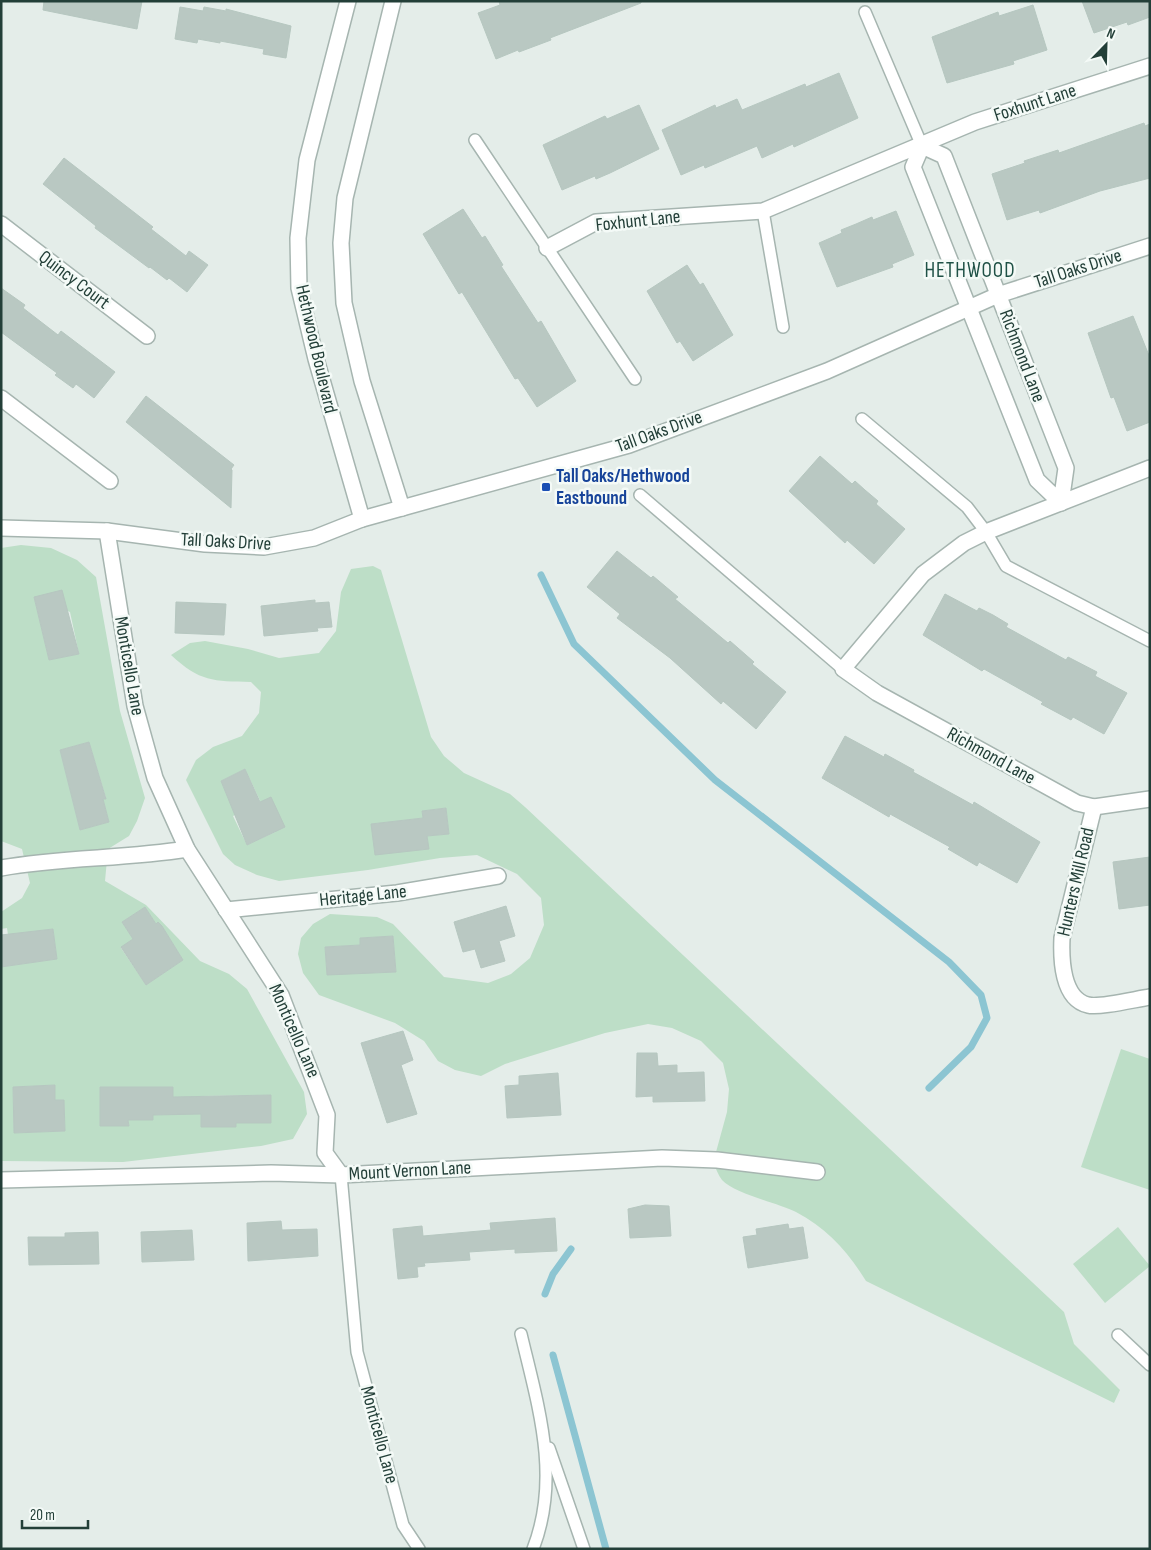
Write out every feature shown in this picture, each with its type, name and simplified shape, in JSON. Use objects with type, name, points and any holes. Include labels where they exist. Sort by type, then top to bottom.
[{"type":"street","name":"Hethwood Boulevard","points":[[348,1],[307,160],[298,238],[299,280],[316,359],[362,519]]},
{"type":"street","name":"Hethwood Boulevard","points":[[392,1],[345,198],[341,243],[344,303],[362,381],[402,508]]},
{"type":"street","name":"Foxhunt Lane","points":[[547,248],[596,222],[763,211],[922,146],[975,122],[1150,66]]},
{"type":"street","points":[[968,307],[913,167],[922,146],[944,156],[998,295]]},
{"type":"street","name":"Quincy Court","points":[[1,224],[147,336]]},
{"type":"street","name":"Tall Oaks Drive","points":[[1,528],[107,531],[205,544],[264,547],[314,538],[362,519],[629,444],[827,371],[998,295],[1150,246]]},
{"type":"street","name":"Richmond Lane","points":[[998,295],[1066,468],[1061,503]]},
{"type":"street","name":"Richmond Lane","points":[[968,307],[1037,480],[1061,503]]},
{"type":"street","points":[[1,398],[110,481]]},
{"type":"street","points":[[843,669],[923,574],[959,547],[986,532],[1150,468]]},
{"type":"street","name":"Monticello Lane","points":[[107,531],[135,706],[142,737],[166,807],[187,849],[282,995],[328,1115],[325,1153],[341,1175]]},
{"type":"street","name":"Richmond Lane","points":[[843,669],[877,693],[1077,803],[1094,807],[1150,799]]},
{"type":"street","name":"Hunters Mill Road","points":[[1094,807],[1062,938],[1061,953],[1068,986],[1079,1002],[1090,1006],[1150,997]]},
{"type":"street","points":[[1,868],[30,863],[154,854],[187,849]]},
{"type":"street","name":"Heritage Lane","points":[[226,910],[397,893],[498,876]]},
{"type":"street","name":"Mount Vernon Lane","points":[[1,1180],[271,1173],[341,1175],[662,1158],[717,1160],[818,1172]]},
{"type":"lane","points":[[865,12],[922,146]]},
{"type":"lane","points":[[475,140],[635,379]]},
{"type":"lane","points":[[763,211],[783,327]]},
{"type":"lane","points":[[862,419],[967,507],[986,532],[1006,566],[1150,641]]},
{"type":"lane","name":"Richmond Lane","points":[[640,495],[843,669]]},
{"type":"lane","name":"Monticello Lane","points":[[341,1175],[357,1352],[403,1524],[419,1549]]},
{"type":"lane","points":[[521,1334],[544,1432],[584,1549]]},
{"type":"lane","points":[[1118,1335],[1150,1365]]},
{"type":"lane","points":[[533,1549],[545,1507],[547,1482],[544,1432]]},
{"type":"green space","points":[[21,545],[51,548],[77,560],[96,577],[120,711],[145,798],[137,821],[129,836],[108,849],[105,881],[146,905],[200,961],[229,974],[247,989],[304,1092],[307,1114],[293,1139],[261,1146],[123,1162],[1,1161],[1,967],[57,959],[53,929],[8,935],[7,928],[1,929],[1,912],[22,898],[30,883],[22,849],[1,841],[1,548]],"holes":[[[34,597],[70,612],[79,654],[49,660]],[[89,742],[106,798],[103,799],[109,822],[80,830],[60,750]],[[145,907],[156,924],[162,926],[183,960],[146,985],[121,948],[133,939],[122,922]],[[55,1085],[55,1100],[64,1101],[65,1131],[14,1133],[13,1087]],[[101,1087],[173,1087],[173,1114],[153,1115],[153,1120],[128,1120],[129,1126],[100,1126]],[[271,1095],[271,1123],[236,1121],[236,1127],[201,1127],[201,1096]]]},
{"type":"green space","points":[[373,566],[381,570],[431,737],[444,756],[464,773],[510,794],[525,807],[1064,1312],[1074,1344],[1120,1390],[1114,1403],[866,1281],[852,1260],[817,1225],[796,1212],[746,1194],[722,1180],[713,1163],[727,1112],[729,1089],[723,1063],[701,1041],[672,1028],[648,1024],[605,1033],[505,1064],[481,1076],[455,1070],[438,1061],[424,1041],[395,1023],[319,995],[303,973],[298,954],[301,938],[313,924],[330,914],[377,917],[393,924],[444,977],[488,983],[511,974],[530,958],[544,925],[541,898],[517,874],[477,855],[440,858],[368,870],[279,881],[257,875],[235,865],[223,854],[186,780],[196,760],[213,747],[242,736],[259,713],[261,692],[251,682],[217,680],[199,675],[181,664],[171,655],[190,643],[205,641],[248,649],[279,658],[319,653],[336,631],[341,592],[351,569]],"holes":[[[245,769],[275,832],[247,845],[233,816],[239,813],[231,804],[221,781]],[[446,808],[449,834],[427,836],[428,849],[375,854],[372,824],[423,818],[422,811]],[[393,936],[396,972],[327,974],[325,947],[360,945],[360,938]]]},
{"type":"green space","points":[[1121,1049],[1150,1059],[1150,1190],[1081,1167]]},
{"type":"green space","points":[[1118,1227],[1150,1266],[1105,1303],[1073,1264]]},
{"type":"building","points":[[44,1],[142,1],[137,29],[43,10]]},
{"type":"building","points":[[499,1],[641,1],[641,3],[550,38],[551,40],[496,59],[478,13],[500,5]]},
{"type":"building","points":[[1082,1],[1150,1],[1150,17],[1128,25],[1127,22],[1094,33]]},
{"type":"building","points":[[1033,5],[1047,50],[1013,61],[1014,64],[947,83],[932,37],[998,12],[999,16]]},
{"type":"building","points":[[180,7],[203,11],[204,7],[226,11],[226,9],[291,26],[286,58],[263,54],[264,49],[220,41],[220,43],[198,39],[197,43],[175,39]]},
{"type":"building","points":[[839,73],[858,118],[794,147],[793,144],[762,158],[757,146],[705,168],[704,165],[681,175],[662,130],[715,105],[716,108],[737,99],[742,110],[805,84],[806,87]]},
{"type":"building","points":[[639,105],[659,149],[596,179],[595,176],[562,190],[543,145],[605,116],[607,119]]},
{"type":"building","points":[[1144,123],[1145,126],[1150,124],[1150,178],[1100,191],[1040,213],[1039,210],[1007,220],[992,174],[1025,163],[1024,161],[1058,150],[1059,153]]},
{"type":"building","points":[[64,158],[153,227],[151,229],[186,256],[189,251],[208,265],[187,292],[169,278],[167,280],[149,268],[95,228],[96,226],[43,184]]},
{"type":"building","points":[[463,209],[482,238],[485,236],[503,265],[501,266],[538,323],[541,321],[576,381],[537,407],[518,378],[515,379],[462,292],[459,294],[423,234]]},
{"type":"building","points":[[896,211],[914,255],[892,264],[893,267],[837,287],[819,243],[842,233],[841,230],[872,217],[873,220]]},
{"type":"building","points":[[687,265],[700,285],[703,283],[733,335],[693,361],[680,341],[677,343],[647,291]]},
{"type":"building","points":[[1,288],[25,305],[23,308],[58,335],[61,331],[115,372],[94,398],[76,384],[73,388],[55,375],[57,373],[1,332]]},
{"type":"building","points":[[1133,316],[1150,358],[1150,422],[1127,431],[1114,397],[1111,398],[1088,333]]},
{"type":"building","points":[[146,396],[234,465],[231,469],[231,508],[126,422]]},
{"type":"building","points":[[820,456],[852,484],[855,481],[878,501],[876,504],[905,529],[874,564],[847,540],[845,543],[789,491]]},
{"type":"building","points":[[617,551],[651,578],[653,576],[678,597],[675,599],[728,643],[730,641],[754,662],[752,664],[786,692],[756,729],[723,701],[721,704],[670,658],[617,618],[620,614],[587,587]]},
{"type":"building","points":[[62,590],[79,654],[49,660],[34,597]]},
{"type":"building","points":[[945,594],[977,611],[979,608],[993,615],[1008,624],[1006,627],[1066,660],[1068,657],[1097,672],[1095,676],[1127,693],[1104,734],[1073,717],[1071,720],[1041,704],[1043,702],[984,669],[982,671],[923,635]]},
{"type":"building","points":[[315,600],[315,603],[329,602],[332,627],[317,628],[318,631],[264,636],[261,606]]},
{"type":"building","points":[[176,602],[226,604],[224,635],[175,633]]},
{"type":"building","points":[[845,736],[884,757],[885,754],[914,770],[913,772],[973,805],[974,802],[1040,842],[1017,883],[979,862],[977,866],[948,849],[950,847],[890,814],[889,817],[822,778]]},
{"type":"building","points":[[89,742],[106,799],[103,799],[109,822],[80,830],[60,750]]},
{"type":"building","points":[[245,769],[260,802],[271,797],[285,827],[247,845],[221,781]]},
{"type":"building","points":[[446,808],[449,834],[427,836],[429,849],[375,855],[371,824],[423,818],[422,811]]},
{"type":"building","points":[[1150,857],[1150,905],[1119,909],[1113,862]]},
{"type":"building","points":[[506,906],[515,936],[499,941],[505,961],[481,968],[475,949],[463,952],[454,922]]},
{"type":"building","points":[[145,907],[156,924],[158,922],[162,926],[183,960],[146,985],[121,947],[133,939],[122,922]]},
{"type":"building","points":[[53,929],[57,959],[1,967],[1,935]]},
{"type":"building","points":[[393,936],[396,972],[327,975],[325,947],[360,945],[360,938]]},
{"type":"building","points":[[403,1031],[413,1060],[401,1065],[417,1114],[387,1123],[361,1043]]},
{"type":"building","points":[[637,1053],[657,1053],[658,1066],[677,1065],[677,1073],[704,1072],[705,1101],[653,1102],[653,1096],[636,1097]]},
{"type":"building","points":[[558,1073],[561,1115],[507,1118],[505,1086],[519,1085],[519,1076]]},
{"type":"building","points":[[55,1085],[55,1100],[64,1100],[65,1131],[14,1133],[13,1087]]},
{"type":"building","points":[[100,1087],[173,1087],[173,1097],[271,1095],[271,1123],[236,1123],[236,1127],[201,1127],[201,1114],[153,1115],[153,1120],[128,1120],[129,1126],[100,1126]]},
{"type":"building","points":[[645,1205],[669,1206],[671,1236],[630,1238],[628,1209]]},
{"type":"building","points":[[555,1218],[557,1251],[515,1253],[515,1249],[469,1252],[470,1260],[424,1263],[425,1266],[417,1267],[418,1277],[398,1279],[393,1229],[422,1226],[423,1236],[491,1230],[490,1223]]},
{"type":"building","points":[[281,1221],[282,1230],[317,1229],[318,1256],[248,1261],[247,1223]]},
{"type":"building","points":[[788,1224],[789,1229],[803,1227],[808,1258],[748,1268],[743,1237],[757,1235],[756,1229]]},
{"type":"building","points":[[192,1230],[194,1260],[142,1262],[141,1232]]},
{"type":"building","points":[[98,1232],[99,1264],[29,1265],[28,1237],[65,1237],[65,1233]]},
{"type":"waterway","points":[[541,575],[574,644],[715,780],[949,962],[981,995],[987,1018],[971,1047],[929,1088]]},
{"type":"waterway","points":[[545,1294],[553,1274],[571,1249]]},
{"type":"waterway","points":[[553,1355],[606,1549]]},
{"type":"place","name":"Tall Oaks/Hethwood Eastbound","points":[[546,487]]},
{"type":"district","name":"HETHWOOD","points":[[970,270]]}]
